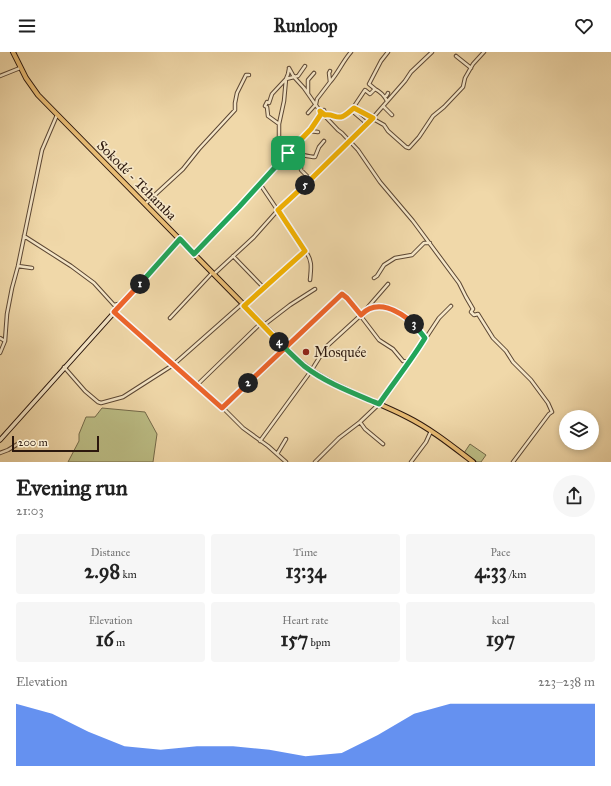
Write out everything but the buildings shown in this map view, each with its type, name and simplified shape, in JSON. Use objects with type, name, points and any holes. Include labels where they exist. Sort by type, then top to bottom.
[{"type":"main road","name":"Sokodé - Tchamba","points":[[13,52],[20,68],[34,90],[285,348],[311,370],[335,385],[407,417],[431,431],[473,462]]},
{"type":"main road","points":[[0,440],[180,239]]},
{"type":"street","points":[[308,113],[316,104],[317,99],[339,72],[351,52]]},
{"type":"street","points":[[325,115],[331,114],[341,117],[353,109],[354,105],[369,84],[381,61],[388,52]]},
{"type":"street","points":[[170,318],[213,274],[254,237],[278,210],[373,118],[405,81],[410,72],[432,52]]},
{"type":"street","points":[[353,109],[384,125],[388,131],[406,148],[409,148],[419,137],[433,116],[463,87],[465,78],[471,68],[484,52]]},
{"type":"street","points":[[456,56],[471,68]]},
{"type":"street","points":[[279,124],[268,116],[267,107],[265,106],[267,102],[269,103],[272,94],[286,79],[298,76],[305,66]]},
{"type":"street","points":[[0,76],[20,68]]},
{"type":"street","points":[[283,158],[283,144],[279,137],[279,124],[289,68],[294,77],[308,93],[320,111],[349,140],[380,182],[404,209],[430,243],[459,283],[473,308],[471,312],[474,315],[478,314],[493,338],[506,351],[513,362],[531,380],[548,403],[552,412],[513,462]]},
{"type":"street","points":[[330,71],[330,82]]},
{"type":"street","points":[[308,93],[308,80],[314,72]]},
{"type":"street","points":[[145,205],[183,169],[199,149],[235,110],[234,103],[237,93],[246,75],[249,75]]},
{"type":"street","points":[[369,84],[380,91],[387,101]]},
{"type":"street","points":[[365,90],[370,94],[375,89]]},
{"type":"street","points":[[385,97],[388,92]]},
{"type":"street","points":[[383,106],[392,115]]},
{"type":"street","points":[[353,109],[364,121],[365,126]]},
{"type":"street","points":[[324,110],[325,115]]},
{"type":"street","points":[[194,254],[309,131],[321,114],[320,111]]},
{"type":"street","points":[[0,353],[5,342],[10,300],[42,150],[57,115]]},
{"type":"street","points":[[309,131],[318,132]]},
{"type":"street","points":[[288,153],[292,152],[297,155],[315,157],[319,147],[324,141]]},
{"type":"street","points":[[322,164],[322,169]]},
{"type":"street","points":[[301,166],[301,170],[310,179]]},
{"type":"street","points":[[260,184],[311,259],[312,265],[310,280]]},
{"type":"street","points":[[24,236],[71,266],[94,283],[114,305],[123,303]]},
{"type":"street","points":[[374,278],[384,265],[395,258],[412,255],[424,243],[430,243]]},
{"type":"street","points":[[64,367],[85,391],[101,403],[123,397],[173,365],[264,288],[305,251]]},
{"type":"street","points":[[233,256],[264,288]]},
{"type":"street","points":[[18,266],[32,268]]},
{"type":"street","points":[[260,441],[326,347],[361,315],[388,284]]},
{"type":"street","points":[[196,386],[262,324],[315,289]]},
{"type":"street","points":[[222,408],[342,294],[347,298],[380,340],[393,349],[403,361],[408,362]]},
{"type":"street","points":[[366,309],[384,306],[394,310],[416,326],[425,338]]},
{"type":"street","points":[[315,462],[339,438],[360,422],[379,404],[408,362],[412,359],[439,318],[452,306]]},
{"type":"street","points":[[114,312],[243,428],[285,462]]},
{"type":"street","points":[[0,338],[5,342]]},
{"type":"street","points":[[360,422],[365,430],[383,444]]},
{"type":"street","points":[[411,462],[426,442],[431,431]]},
{"type":"street","points":[[277,454],[286,439]]},
{"type":"street","points":[[0,453],[21,442]]},
{"type":"green space","points":[[102,408],[145,412],[157,434],[153,462],[68,462],[79,441],[79,434],[86,417],[95,417]]},
{"type":"green space","points":[[470,444],[486,455],[481,462],[477,462],[464,453]]},
{"type":"place","name":"Mosquée","points":[[306,352]]},
{"type":"route","points":[[288,153],[194,254],[180,239],[114,312],[222,408],[285,348],[342,294],[361,315],[366,309],[384,306],[390,308],[411,321],[425,338],[412,359],[408,362],[379,404],[335,385],[304,365],[290,353],[285,348],[263,326],[244,306],[305,251],[278,210],[373,118],[354,108],[341,117],[331,114],[325,115],[320,111],[321,114],[311,129],[288,153]]}]
